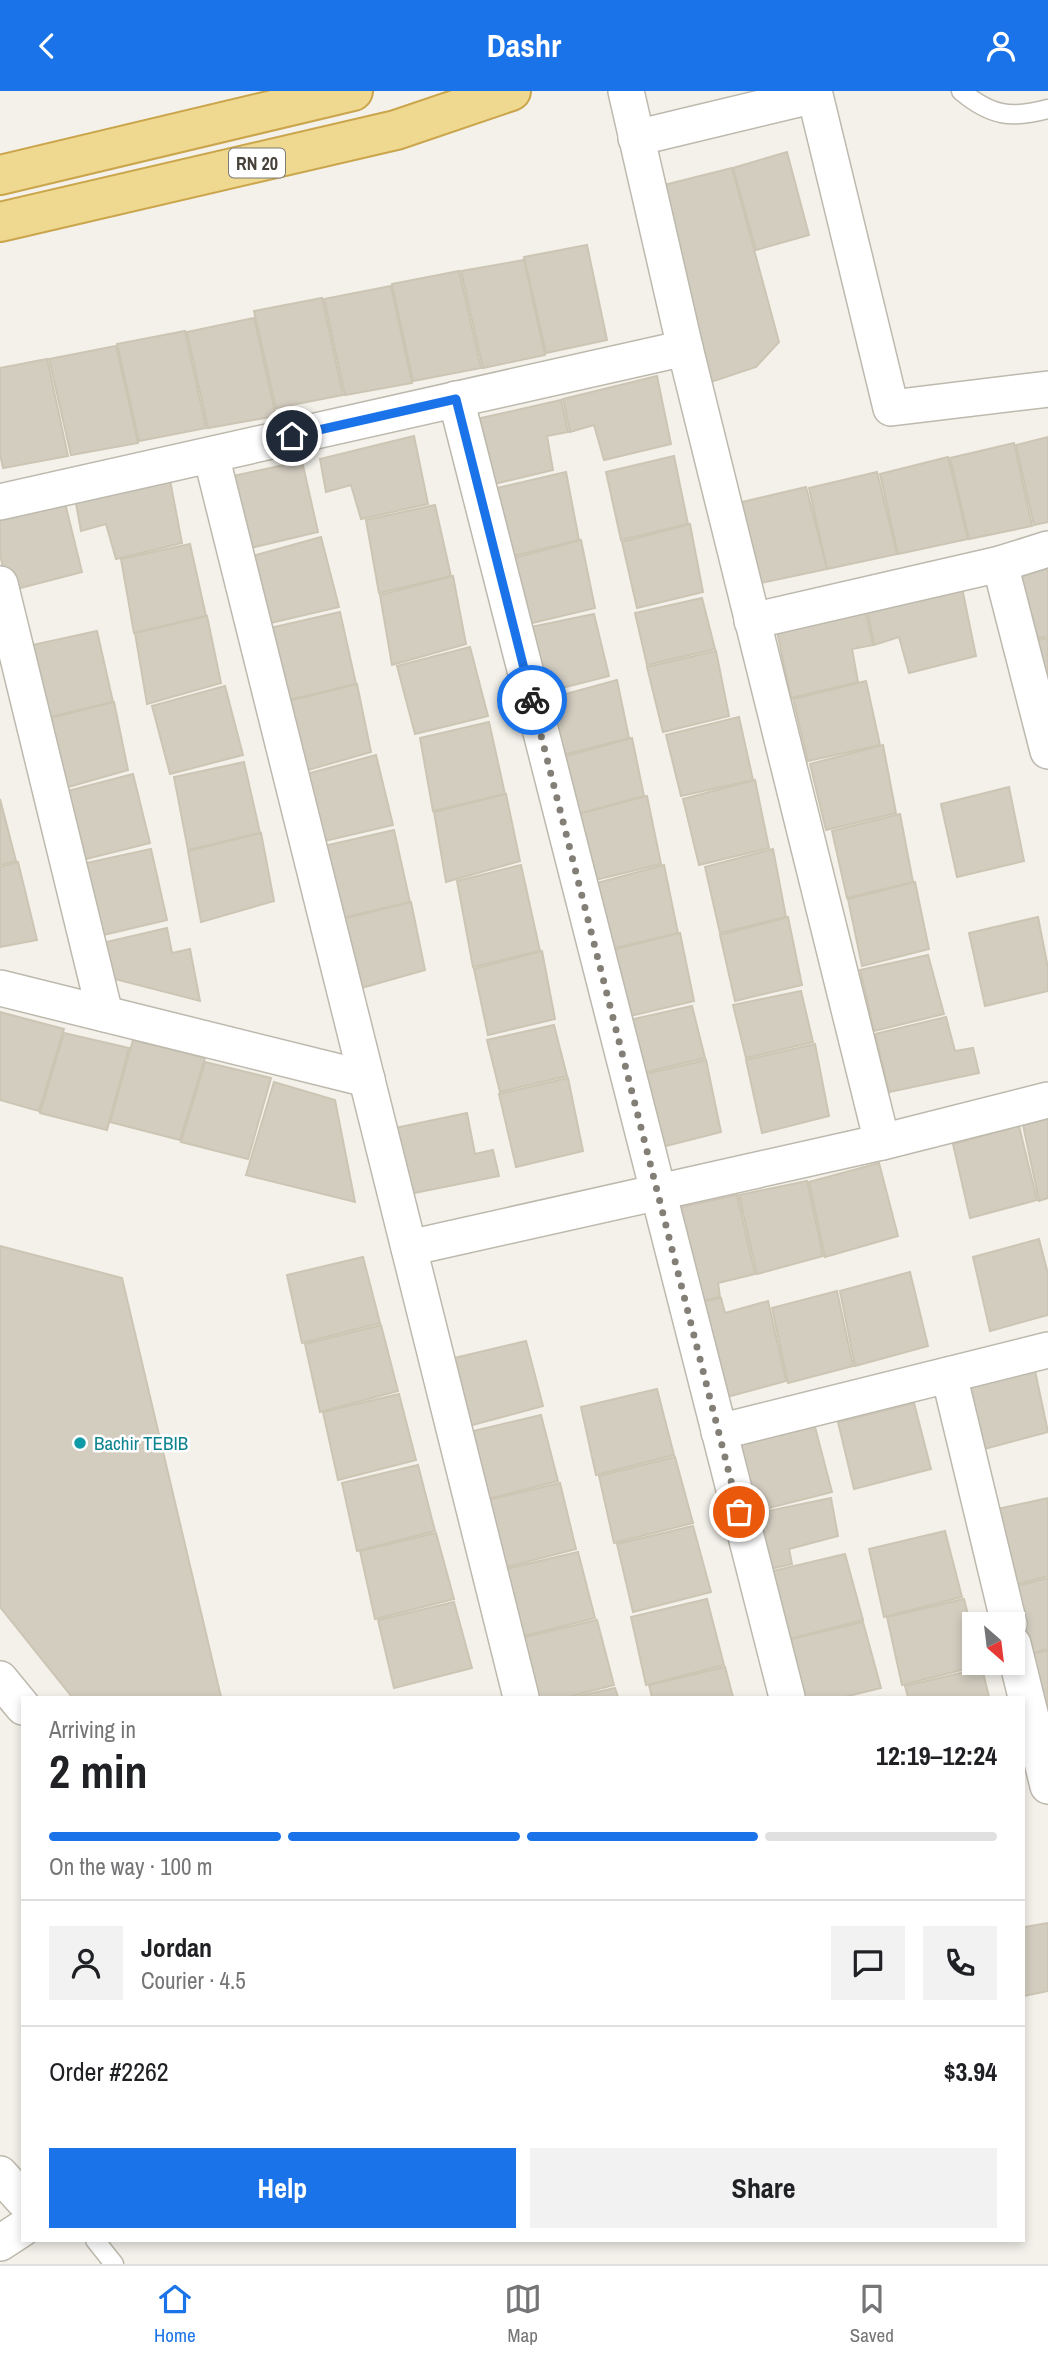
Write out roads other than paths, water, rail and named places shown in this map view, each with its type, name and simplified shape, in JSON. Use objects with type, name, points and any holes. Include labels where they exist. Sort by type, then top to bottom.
[{"type":"highway","name":"RN 20","points":[[0,175],[354,91]]},
{"type":"highway","name":"RN 20","points":[[0,222],[396,130],[511,91]]},
{"type":"street","points":[[626,91],[685,348],[882,1142]]},
{"type":"street","points":[[636,138],[815,95],[891,408],[1048,389]]},
{"type":"street","points":[[0,502],[685,348]]},
{"type":"street","points":[[456,399],[787,1696]]},
{"type":"street","points":[[211,454],[521,1696]]},
{"type":"street","points":[[752,621],[1000,564],[1048,549]]},
{"type":"street","points":[[1000,564],[1048,751]]},
{"type":"street","points":[[0,584],[105,1014]]},
{"type":"street","points":[[0,988],[367,1079]]},
{"type":"street","points":[[409,1248],[882,1142],[1048,1100]]},
{"type":"street","points":[[719,1432],[1048,1350]]},
{"type":"street","points":[[949,1375],[1006,1612]]},
{"type":"street","points":[[1019,1675],[1023,1696]]},
{"type":"street","points":[[0,1679],[21,1705]]},
{"type":"street","points":[[1025,1706],[1037,1769]]},
{"type":"street","points":[[0,2174],[21,2198]]},
{"type":"street","points":[[0,2243],[21,2229]]},
{"type":"lane","points":[[961,91],[978,105],[1017,117],[1048,109]]},
{"type":"lane","points":[[97,2242],[114,2264]]},
{"type":"place","name":"Bachir TEBIB","points":[[80,1443]]}]
